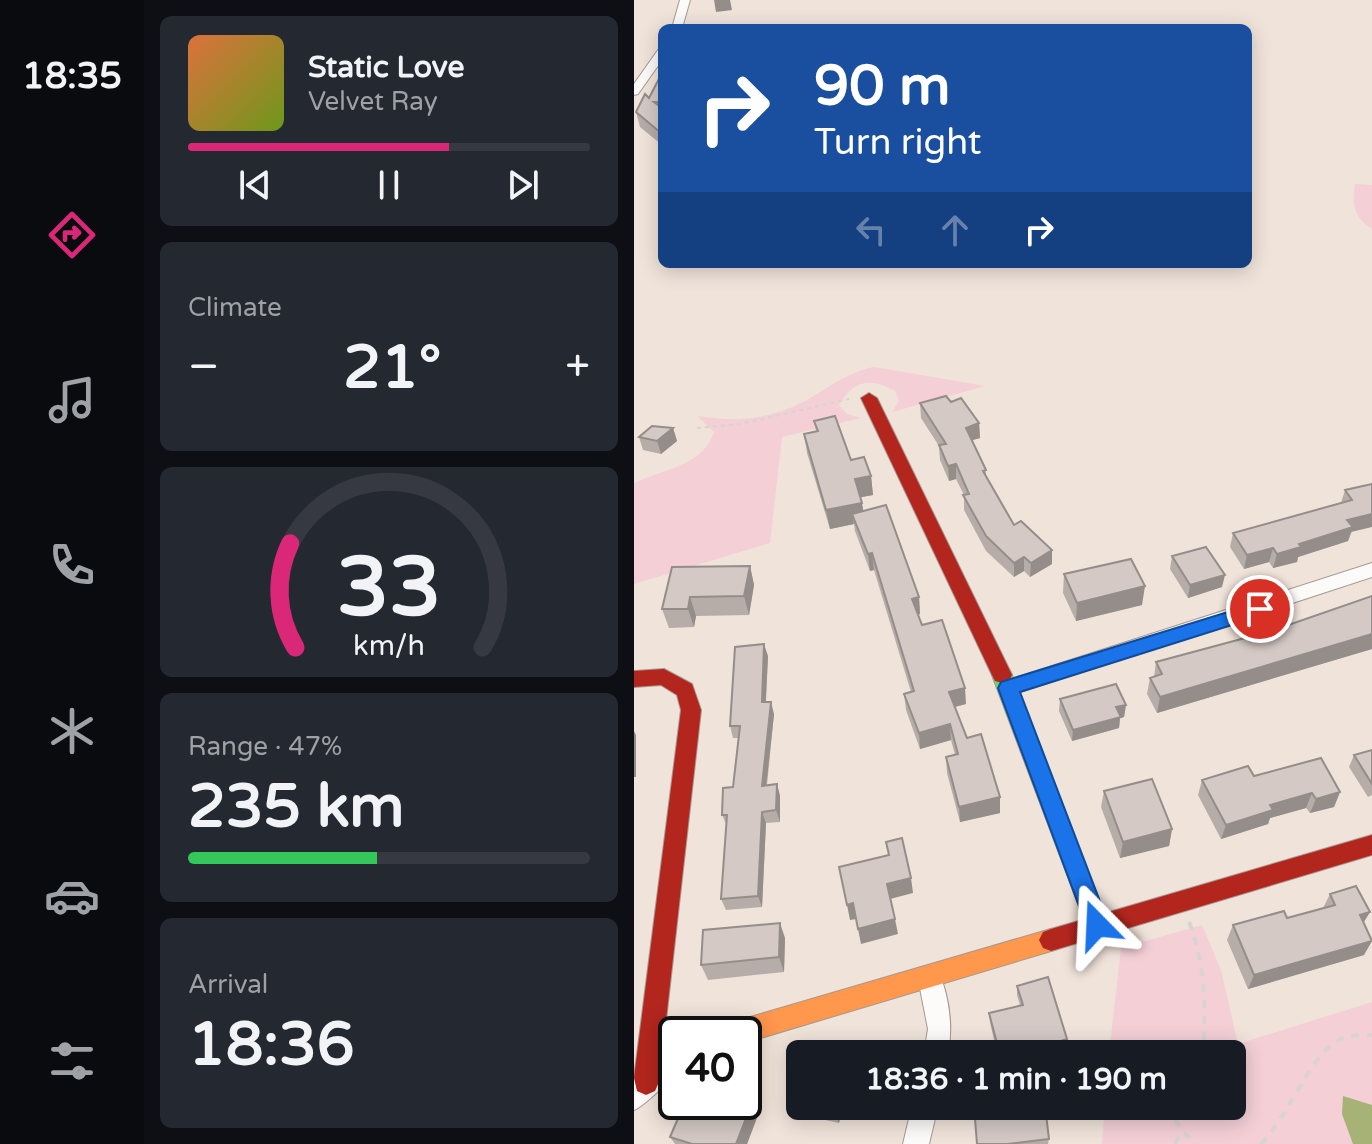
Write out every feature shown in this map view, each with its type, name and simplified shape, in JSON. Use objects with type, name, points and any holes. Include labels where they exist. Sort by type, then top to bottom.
[{"type":"street","points":[[678,24],[685,0]]},
{"type":"street","points":[[634,92],[658,58]]},
{"type":"street","points":[[869,398],[1008,688],[1097,925]]},
{"type":"street","points":[[1008,688],[1372,570]]},
{"type":"street","points":[[634,679],[664,677],[685,690],[691,710],[640,1090]]},
{"type":"street","points":[[762,1026],[1372,845]]},
{"type":"street","points":[[930,978],[940,1029],[938,1040]]},
{"type":"street","points":[[640,1090],[658,1076]]},
{"type":"street","points":[[916,1144],[922,1120]]},
{"type":"path","points":[[697,428],[740,424],[835,399],[869,398]]},
{"type":"path","points":[[1180,902],[1206,971],[1204,1040]]},
{"type":"path","points":[[1261,1144],[1286,1117],[1332,1043],[1355,1035],[1372,1035]]},
{"type":"path","points":[[1175,1120],[1196,1144]]},
{"type":"path","points":[[1175,1144],[1182,1131]]},
{"type":"shaded area","points":[[1355,184],[1372,185],[1372,229],[1355,210]]},
{"type":"shaded area","points":[[874,367],[985,386],[892,412],[899,401],[895,391],[878,384],[863,383],[857,386],[839,405],[847,414],[861,418],[782,437],[770,543],[634,584],[634,483],[681,465],[701,452],[714,432],[697,416],[744,419],[778,412],[801,403],[851,374]]},
{"type":"shaded area","points":[[1202,925],[1221,970],[1237,1040],[1111,1040],[1121,948]]},
{"type":"shaded area","points":[[1372,1002],[1372,1144],[1102,1144],[1104,1120],[1246,1120],[1246,1041]]},
{"type":"shaded area","points":[[1343,1096],[1372,1105],[1372,1144],[1353,1144],[1342,1114]]},
{"type":"building","points":[[658,81],[658,102],[654,102],[658,105],[658,130],[636,112],[645,94],[649,98]]},
{"type":"building","points":[[946,396],[951,402],[961,398],[979,423],[966,428],[986,470],[983,471],[1014,525],[1021,521],[1052,550],[1031,563],[1024,557],[1014,563],[986,536],[963,495],[969,494],[956,464],[948,466],[939,445],[946,444],[920,403]]},
{"type":"building","points":[[835,416],[851,460],[864,457],[871,476],[855,479],[862,503],[826,510],[804,434],[818,431],[814,421]]},
{"type":"building","points":[[652,426],[673,428],[657,441],[639,437]]},
{"type":"building","points":[[1372,484],[1372,514],[1347,520],[1353,527],[1299,544],[1301,547],[1277,554],[1273,548],[1247,555],[1233,533],[1352,500],[1345,490]]},
{"type":"building","points":[[886,505],[919,597],[912,599],[922,625],[942,620],[965,688],[949,692],[967,738],[981,734],[1000,797],[959,807],[946,757],[958,754],[950,724],[919,733],[904,694],[914,691],[872,553],[868,554],[852,514]]},
{"type":"building","points":[[1206,547],[1225,575],[1190,585],[1172,556]]},
{"type":"building","points":[[1131,559],[1145,586],[1077,603],[1064,574]]},
{"type":"building","points":[[750,566],[744,596],[690,597],[688,609],[662,609],[672,567]]},
{"type":"building","points":[[1372,596],[1372,634],[1160,697],[1150,678],[1162,674],[1156,662],[1271,631]]},
{"type":"building","points":[[764,644],[762,702],[771,702],[762,786],[777,784],[776,810],[762,812],[758,896],[721,899],[727,815],[722,815],[723,788],[733,787],[740,726],[730,726],[735,647]]},
{"type":"building","points":[[1116,684],[1126,705],[1116,707],[1121,717],[1073,730],[1060,699]]},
{"type":"building","points":[[1372,750],[1372,784],[1354,755]]},
{"type":"building","points":[[1321,758],[1340,792],[1316,799],[1312,793],[1270,805],[1273,810],[1226,825],[1202,780],[1248,766],[1254,776]]},
{"type":"building","points":[[1152,779],[1172,829],[1123,842],[1104,791]]},
{"type":"building","points":[[902,838],[911,878],[887,884],[895,919],[858,929],[853,903],[847,905],[839,867],[889,855],[886,842]]},
{"type":"building","points":[[1356,886],[1370,912],[1360,915],[1372,941],[1254,975],[1233,925],[1284,911],[1287,918],[1335,905],[1330,894]]},
{"type":"building","points":[[780,923],[779,957],[701,965],[703,930]]},
{"type":"building","points":[[1048,977],[1067,1039],[996,1040],[989,1013],[1023,1005],[1017,986]]},
{"type":"building","points":[[677,1120],[745,1120],[736,1144],[692,1144],[670,1137]]},
{"type":"building","points":[[975,1120],[1047,1120],[1049,1139],[977,1144]]},
{"type":"traffic: fast","points":[[1002,675],[1097,925]]},
{"type":"traffic: slow","points":[[762,1025],[1051,940]]},
{"type":"traffic: jam","points":[[869,398],[1002,675]]},
{"type":"traffic: jam","points":[[634,679],[664,677],[685,690],[691,710],[646,1082]]},
{"type":"traffic: jam","points":[[1051,940],[1372,845]]},
{"type":"route","points":[[1097,925],[1008,688],[1260,609]]}]
